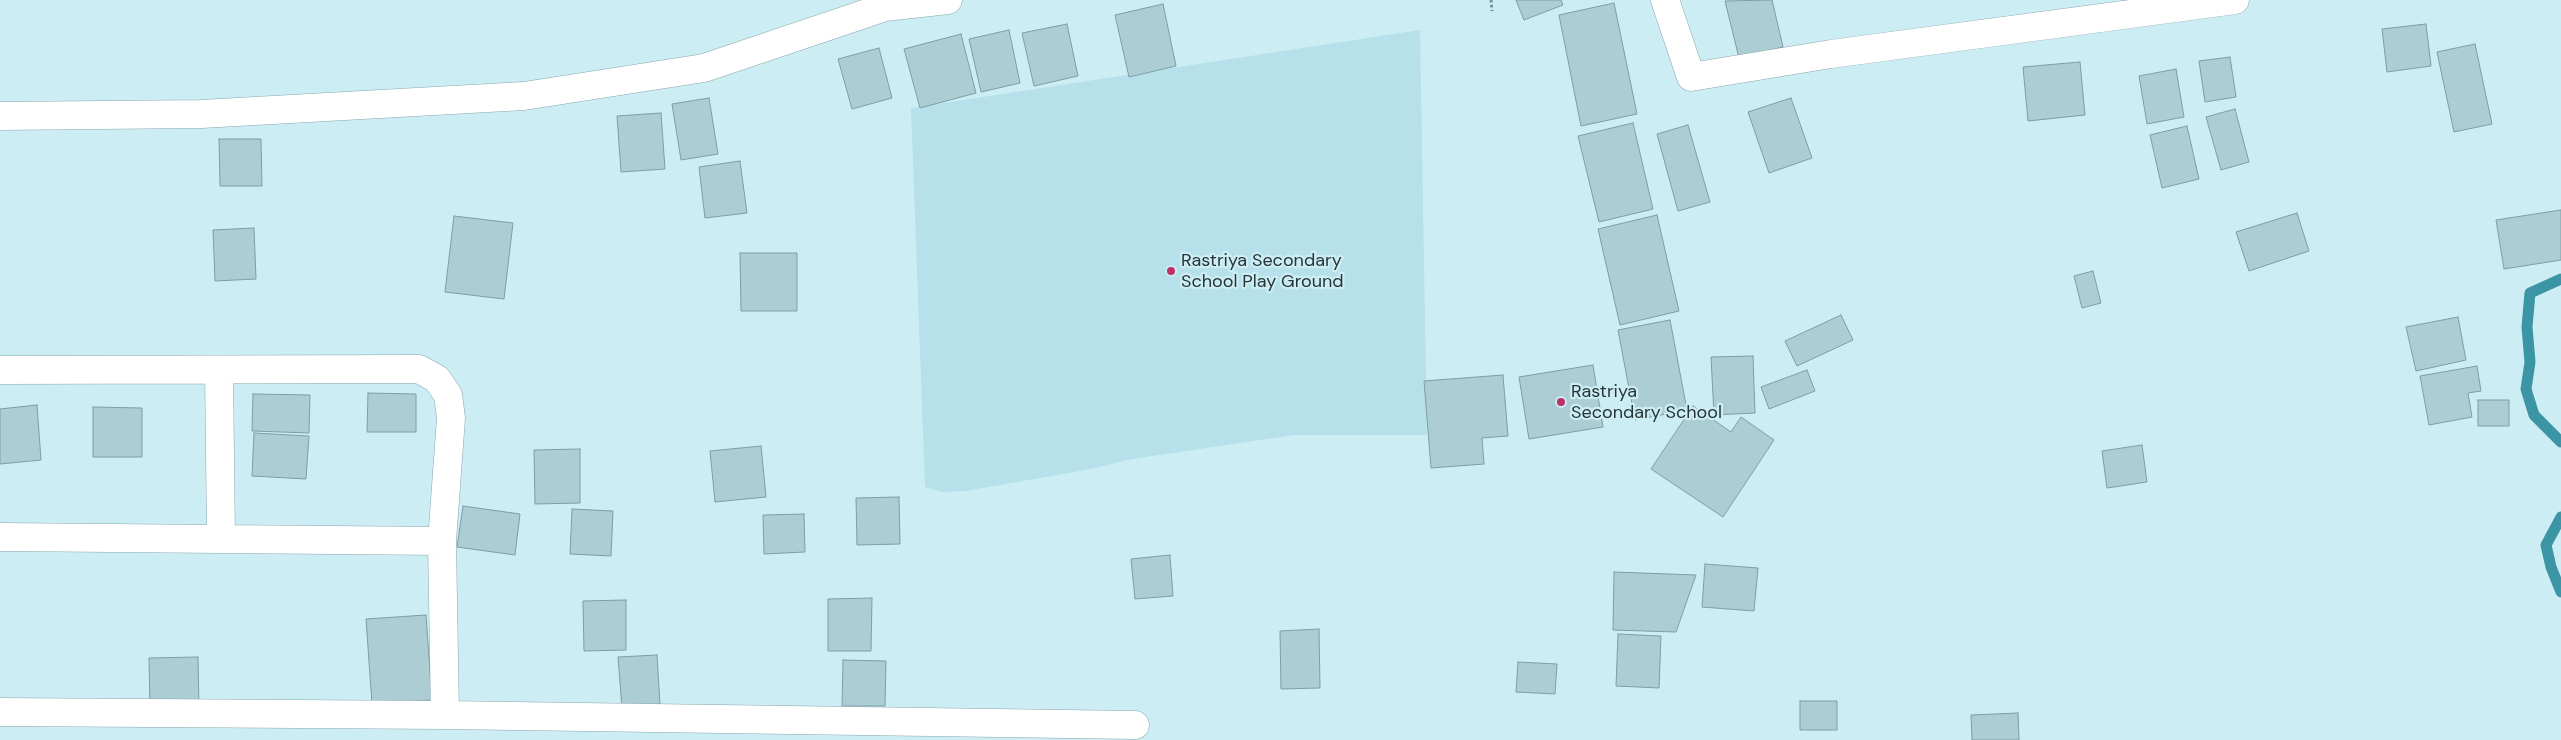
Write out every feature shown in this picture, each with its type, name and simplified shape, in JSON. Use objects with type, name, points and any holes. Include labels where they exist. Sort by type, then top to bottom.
[{"type":"street","points":[[0,116],[202,114],[524,96],[704,68],[886,7],[948,0]]},
{"type":"street","points":[[1666,0],[1692,77],[1831,54],[2235,0]]},
{"type":"street","points":[[0,370],[419,369],[438,379],[448,395],[451,418],[442,541],[445,715]]},
{"type":"street","points":[[219,370],[221,539]]},
{"type":"street","points":[[0,537],[442,541]]},
{"type":"street","points":[[0,712],[445,715],[1135,725]]},
{"type":"path","points":[[1491,0],[1492,11]]},
{"type":"shaded area","name":"Rastriya Secondary School Play Ground","points":[[1420,30],[1427,435],[1294,435],[1132,459],[1091,469],[966,491],[942,492],[925,487],[911,108]]},
{"type":"building","points":[[1516,0],[1561,0],[1563,5],[1524,20]]},
{"type":"building","points":[[1772,0],[1783,47],[1739,58],[1725,1]]},
{"type":"building","points":[[1614,3],[1637,114],[1581,126],[1559,15]]},
{"type":"building","points":[[1163,4],[1176,66],[1129,77],[1115,15]]},
{"type":"building","points":[[1067,24],[1078,76],[1034,86],[1022,33]]},
{"type":"building","points":[[2426,24],[2431,66],[2387,72],[2382,29]]},
{"type":"building","points":[[1009,30],[1020,83],[981,92],[969,39]]},
{"type":"building","points":[[961,34],[976,93],[920,108],[904,49]]},
{"type":"building","points":[[2475,44],[2492,124],[2454,132],[2437,52]]},
{"type":"building","points":[[879,48],[892,98],[852,109],[838,59]]},
{"type":"building","points":[[2230,57],[2236,97],[2205,102],[2199,61]]},
{"type":"building","points":[[2080,62],[2085,115],[2028,121],[2023,67]]},
{"type":"building","points":[[2176,69],[2184,117],[2147,124],[2139,76]]},
{"type":"building","points":[[709,98],[718,154],[681,160],[672,104]]},
{"type":"building","points":[[1791,98],[1812,158],[1769,173],[1748,112]]},
{"type":"building","points":[[2235,109],[2249,162],[2221,170],[2206,117]]},
{"type":"building","points":[[661,113],[665,169],[621,172],[617,116]]},
{"type":"building","points":[[1633,123],[1653,209],[1599,222],[1578,136]]},
{"type":"building","points":[[1688,125],[1710,202],[1678,211],[1657,134]]},
{"type":"building","points":[[2187,126],[2199,179],[2162,188],[2150,135]]},
{"type":"building","points":[[219,139],[261,139],[262,186],[220,186]]},
{"type":"building","points":[[740,161],[747,213],[705,218],[699,167]]},
{"type":"building","points":[[2561,210],[2561,260],[2504,269],[2496,220]]},
{"type":"building","points":[[2297,213],[2309,251],[2249,271],[2236,232]]},
{"type":"building","points":[[1657,215],[1679,311],[1620,325],[1598,229]]},
{"type":"building","points":[[454,216],[513,223],[504,299],[445,292]]},
{"type":"building","points":[[254,228],[256,279],[215,281],[213,230]]},
{"type":"building","points":[[740,253],[797,253],[797,311],[741,311]]},
{"type":"building","points":[[2093,271],[2101,303],[2082,308],[2074,276]]},
{"type":"building","points":[[1841,315],[1853,340],[1797,366],[1785,341]]},
{"type":"building","points":[[2458,317],[2466,360],[2416,371],[2406,327]]},
{"type":"building","points":[[1670,320],[1687,410],[1635,420],[1618,330]]},
{"type":"building","points":[[1753,356],[1755,413],[1714,415],[1711,357]]},
{"type":"building","name":"Rastriya Secondary School","points":[[1593,365],[1603,427],[1529,439],[1519,377]]},
{"type":"building","points":[[2477,366],[2481,391],[2468,393],[2472,417],[2429,425],[2420,376]]},
{"type":"building","points":[[1807,370],[1815,391],[1769,409],[1761,387]]},
{"type":"building","points":[[1503,375],[1508,436],[1482,438],[1484,464],[1431,468],[1424,381]]},
{"type":"building","points":[[368,393],[416,394],[416,432],[367,432]]},
{"type":"building","points":[[253,394],[310,395],[309,433],[252,431]]},
{"type":"building","points":[[2478,400],[2509,400],[2509,426],[2478,426]]},
{"type":"building","points":[[37,405],[41,460],[0,464],[0,409]]},
{"type":"building","points":[[1693,406],[1731,432],[1741,417],[1774,440],[1723,517],[1651,469]]},
{"type":"building","points":[[93,407],[142,408],[142,457],[93,457]]},
{"type":"building","points":[[254,433],[309,436],[306,479],[252,476]]},
{"type":"building","points":[[2142,445],[2147,482],[2107,488],[2102,451]]},
{"type":"building","points":[[761,446],[766,497],[715,502],[710,451]]},
{"type":"building","points":[[580,449],[580,503],[535,504],[534,450]]},
{"type":"building","points":[[899,497],[900,544],[857,545],[856,498]]},
{"type":"building","points":[[463,506],[520,514],[515,555],[457,547]]},
{"type":"building","points":[[572,509],[613,511],[611,556],[570,554]]},
{"type":"building","points":[[804,514],[805,552],[764,554],[763,515]]},
{"type":"building","points":[[1170,555],[1173,596],[1135,599],[1131,559]]},
{"type":"building","points":[[1705,564],[1758,568],[1754,611],[1702,607]]},
{"type":"building","points":[[1614,572],[1696,575],[1676,632],[1613,630]]},
{"type":"building","points":[[872,598],[871,651],[828,651],[828,599]]},
{"type":"building","points":[[626,600],[626,650],[584,651],[583,601]]},
{"type":"building","points":[[426,615],[432,700],[372,704],[366,619]]},
{"type":"building","points":[[1319,629],[1320,688],[1281,689],[1280,631]]},
{"type":"building","points":[[1618,634],[1661,636],[1659,688],[1616,686]]},
{"type":"building","points":[[657,655],[660,705],[622,708],[618,657]]},
{"type":"building","points":[[198,657],[199,708],[150,709],[149,658]]},
{"type":"building","points":[[843,660],[886,661],[885,706],[842,706]]},
{"type":"building","points":[[1518,662],[1557,664],[1555,694],[1516,692]]},
{"type":"building","points":[[1800,701],[1837,701],[1837,730],[1800,730]]},
{"type":"building","points":[[2018,713],[2019,740],[1972,740],[1971,715]]},
{"type":"waterway","points":[[2561,279],[2530,293],[2527,327],[2530,362],[2526,389],[2534,415],[2561,442]]},
{"type":"waterway","points":[[2561,517],[2546,545],[2551,567],[2561,592]]},
{"type":"place","name":"Rastriya Secondary School Play Ground","points":[[1171,271]]},
{"type":"place","name":"Rastriya Secondary School","points":[[1561,402]]}]
